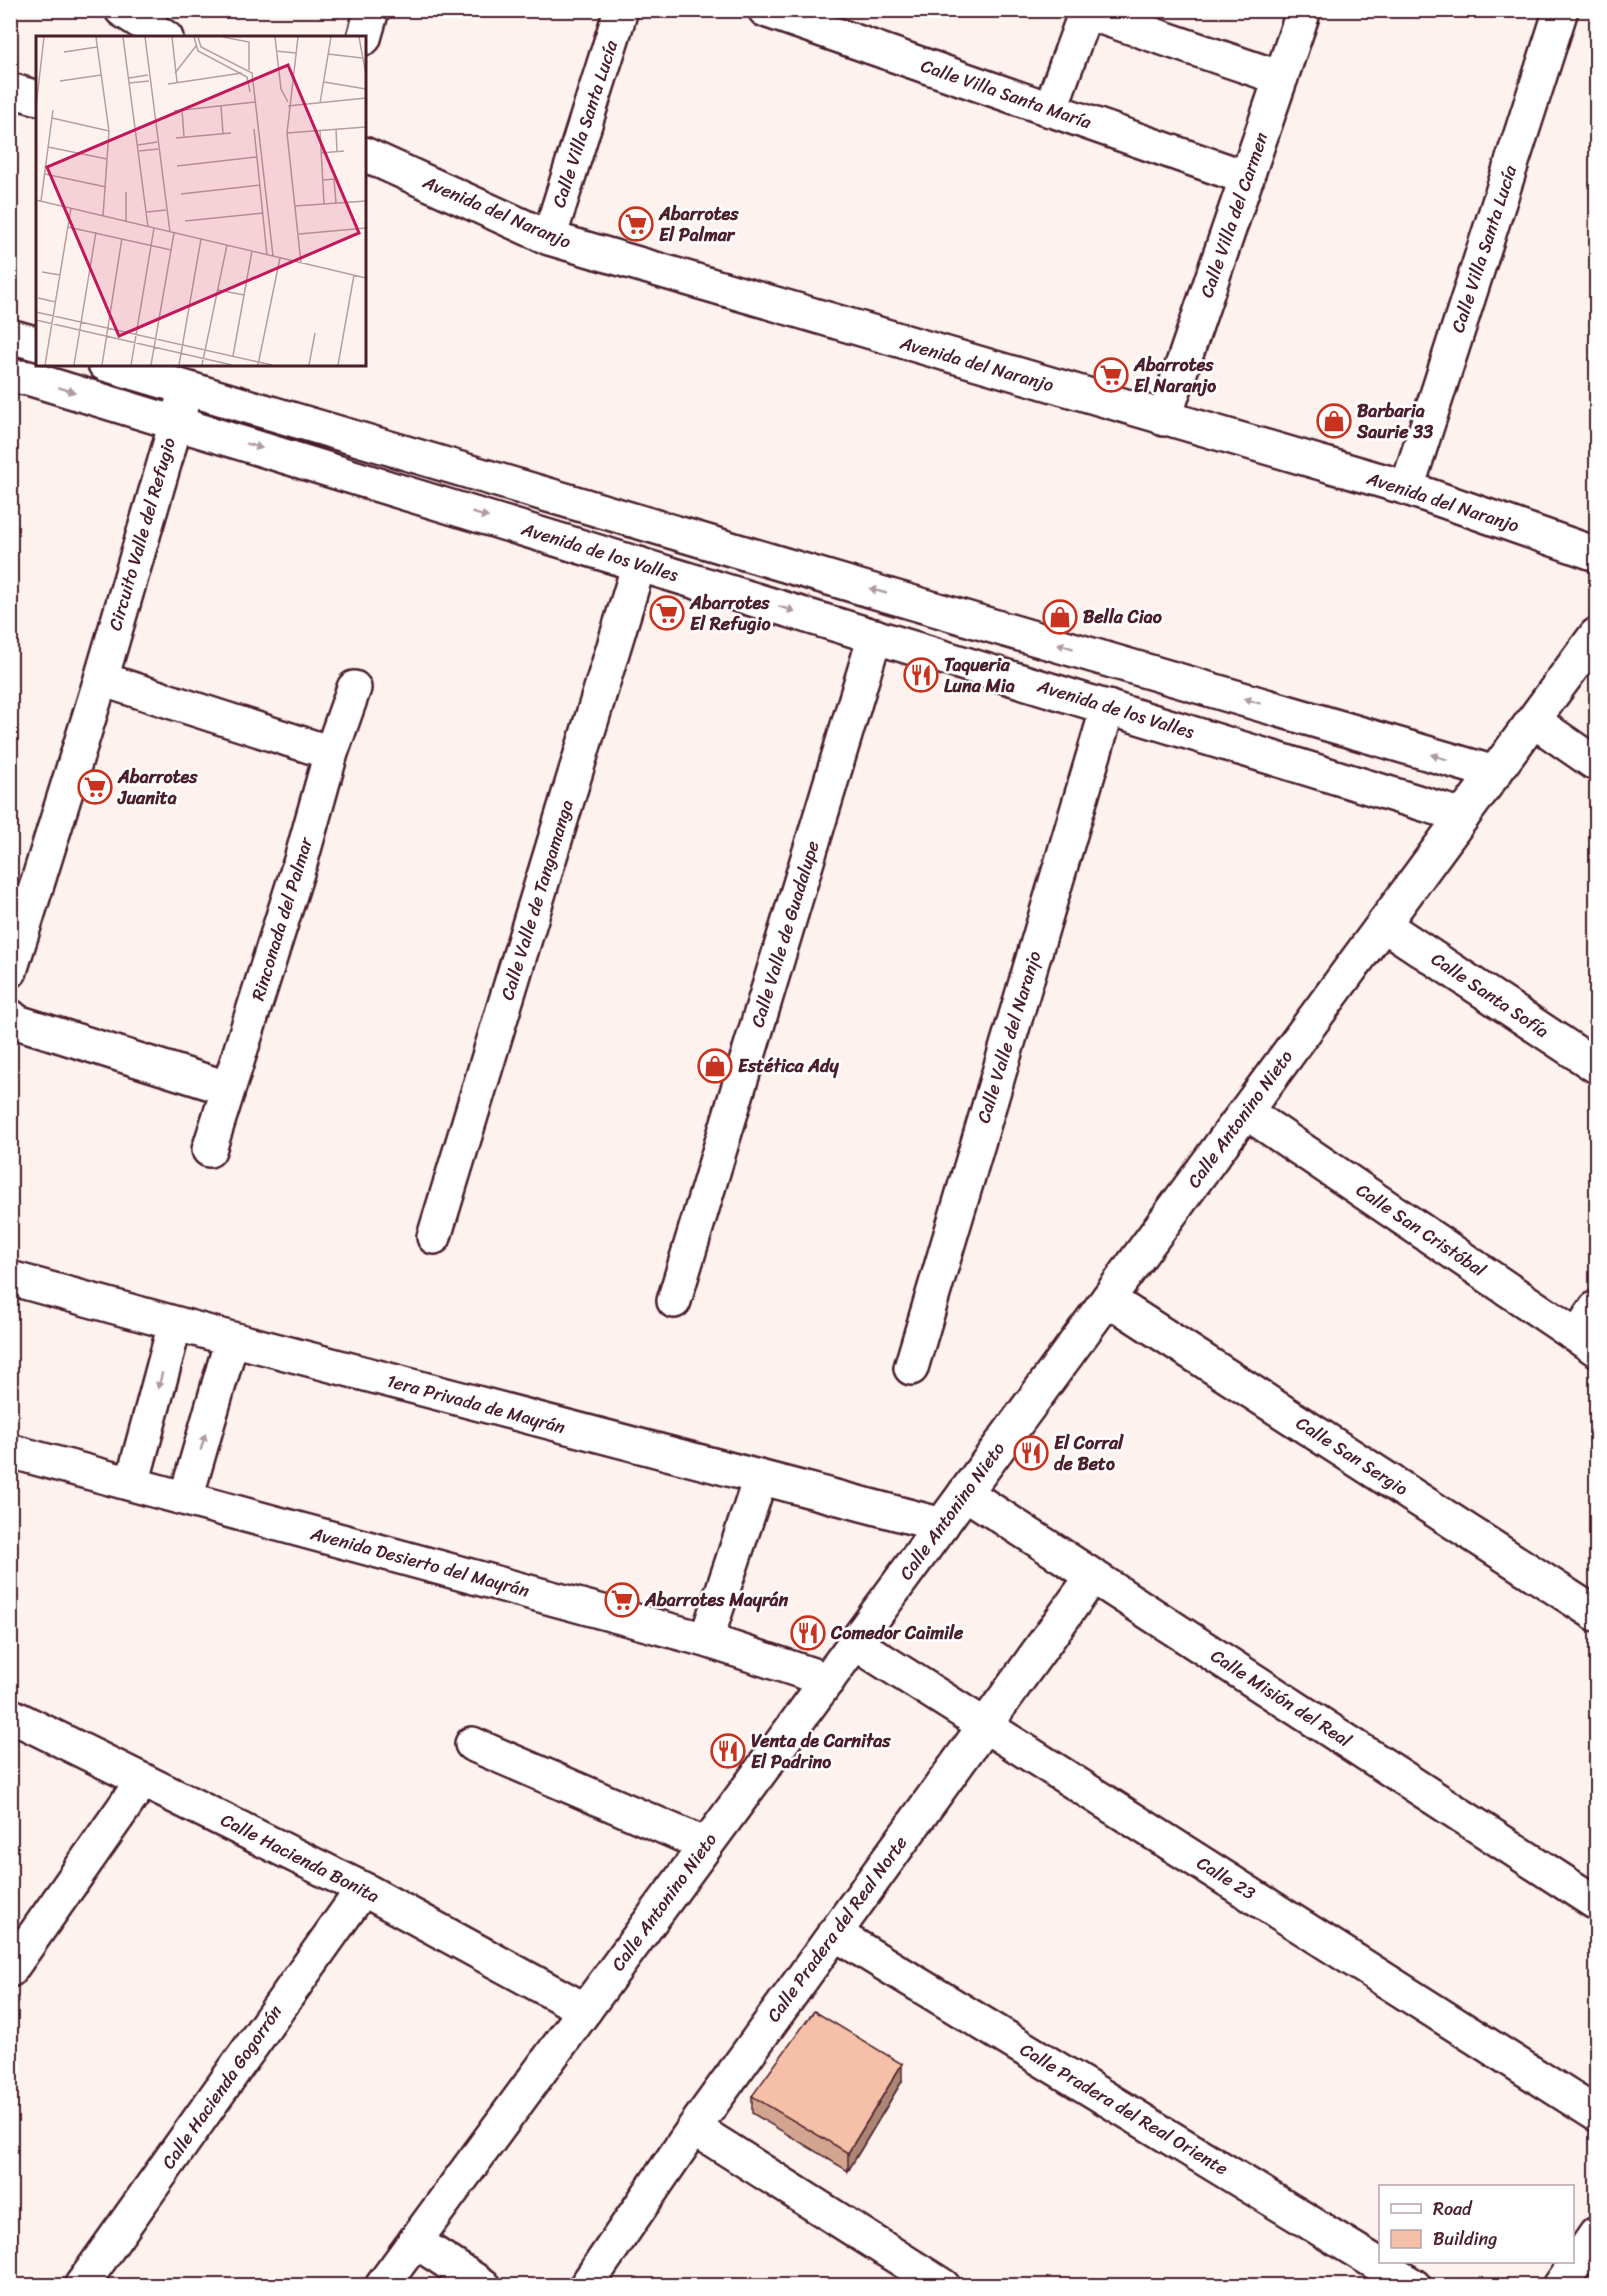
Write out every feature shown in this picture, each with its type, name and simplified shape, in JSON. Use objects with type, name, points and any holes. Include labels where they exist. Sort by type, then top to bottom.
[{"type":"street","points":[[122,10],[163,36]]},
{"type":"street","points":[[365,36],[372,10]]},
{"type":"street","name":"Calle Villa Santa Lucía","points":[[549,238],[621,10]]},
{"type":"street","name":"Calle Villa Santa María","points":[[765,10],[827,21],[1050,110],[1247,178]]},
{"type":"street","name":"Calle Villa del Carmen","points":[[1164,419],[1304,10]]},
{"type":"street","name":"Calle Villa Santa Lucía","points":[[1407,488],[1561,10]]},
{"type":"street","points":[[1050,110],[1085,14],[1095,15],[1281,78]]},
{"type":"street","points":[[10,90],[36,97]]},
{"type":"street","name":"Avenida del Naranjo","points":[[366,155],[549,238],[1407,488],[1596,554]]},
{"type":"street","points":[[10,336],[36,343]]},
{"type":"street","points":[[111,366],[445,466],[1495,773]]},
{"type":"street","name":"Avenida de los Valles","points":[[10,376],[28,378],[175,422],[990,669],[1463,816]]},
{"type":"street","name":"Circuito Valle del Refugio","points":[[10,971],[186,389]]},
{"type":"street","points":[[436,502],[445,466]]},
{"type":"street","name":"Calle Valle de Tangamanga","points":[[434,1237],[639,564]]},
{"type":"street","points":[[990,669],[1002,627]]},
{"type":"street","name":"Calle Antonino Nieto","points":[[382,2286],[1596,635]]},
{"type":"street","name":"Calle Valle de Guadalupe","points":[[674,1301],[875,636]]},
{"type":"street","points":[[100,679],[331,753]]},
{"type":"street","name":"Rinconada del Palmar","points":[[210,1150],[227,1088],[297,871],[331,753],[354,688]]},
{"type":"street","name":"Calle Valle del Naranjo","points":[[911,1368],[1108,707]]},
{"type":"street","points":[[1534,721],[1596,765]]},
{"type":"street","name":"Calle Santa Sofía","points":[[1384,925],[1596,1066]]},
{"type":"street","points":[[10,1016],[17,1022],[227,1088]]},
{"type":"street","name":"Calle San Cristóbal","points":[[1246,1112],[1587,1342]]},
{"type":"street","name":"1era Privada de Mayrán","points":[[10,1278],[175,1324],[942,1525]]},
{"type":"street","name":"Calle San Sergio","points":[[1108,1299],[1596,1614]]},
{"type":"street","points":[[1587,1342],[1596,1308]]},
{"type":"street","points":[[132,1484],[175,1324]]},
{"type":"street","points":[[186,1498],[232,1339]]},
{"type":"street","name":"Avenida Desierto del Mayrán","points":[[10,1451],[706,1640],[828,1680]]},
{"type":"street","points":[[706,1640],[760,1479]]},
{"type":"street","name":"Calle Misión del Real","points":[[965,1492],[1596,1903]]},
{"type":"street","name":"Calle Pradera del Real Norte","points":[[586,2286],[694,2128],[1093,1576]]},
{"type":"street","name":"Calle 23","points":[[855,1643],[1596,2114]]},
{"type":"street","name":"Calle Hacienda Bonita","points":[[10,1715],[363,1889],[585,2010]]},
{"type":"street","points":[[472,1744],[706,1845]]},
{"type":"street","points":[[10,1970],[143,1780]]},
{"type":"street","name":"Calle Hacienda Gogorrón","points":[[81,2286],[363,1889]]},
{"type":"street","name":"Calle Pradera del Real Oriente","points":[[834,1933],[1414,2286]]},
{"type":"street","points":[[694,2128],[943,2286]]},
{"type":"street","points":[[1560,2286],[1596,2234]]},
{"type":"street","points":[[415,2241],[484,2286]]},
{"type":"building","points":[[814,2011],[902,2064],[848,2153],[752,2096]]},
{"type":"place","name":"Abarrotes El Palmar","points":[[636,224]]},
{"type":"place","name":"Abarrotes El Naranjo","points":[[1111,375]]},
{"type":"place","name":"Barbaria Saurie 33","points":[[1334,421]]},
{"type":"place","name":"Abarrotes El Refugio","points":[[667,613]]},
{"type":"place","name":"Bella Ciao","points":[[1060,617]]},
{"type":"place","name":"Taqueria Luna Mia","points":[[921,675]]},
{"type":"place","name":"Abarrotes Juanita","points":[[95,787]]},
{"type":"place","name":"Estética Ady","points":[[715,1066]]},
{"type":"place","name":"El Corral de Beto","points":[[1031,1453]]},
{"type":"place","name":"Abarrotes Mayrán","points":[[622,1600]]},
{"type":"place","name":"Comedor Caimile","points":[[808,1633]]},
{"type":"place","name":"Venta de Carnitas El Padrino","points":[[728,1751]]}]
